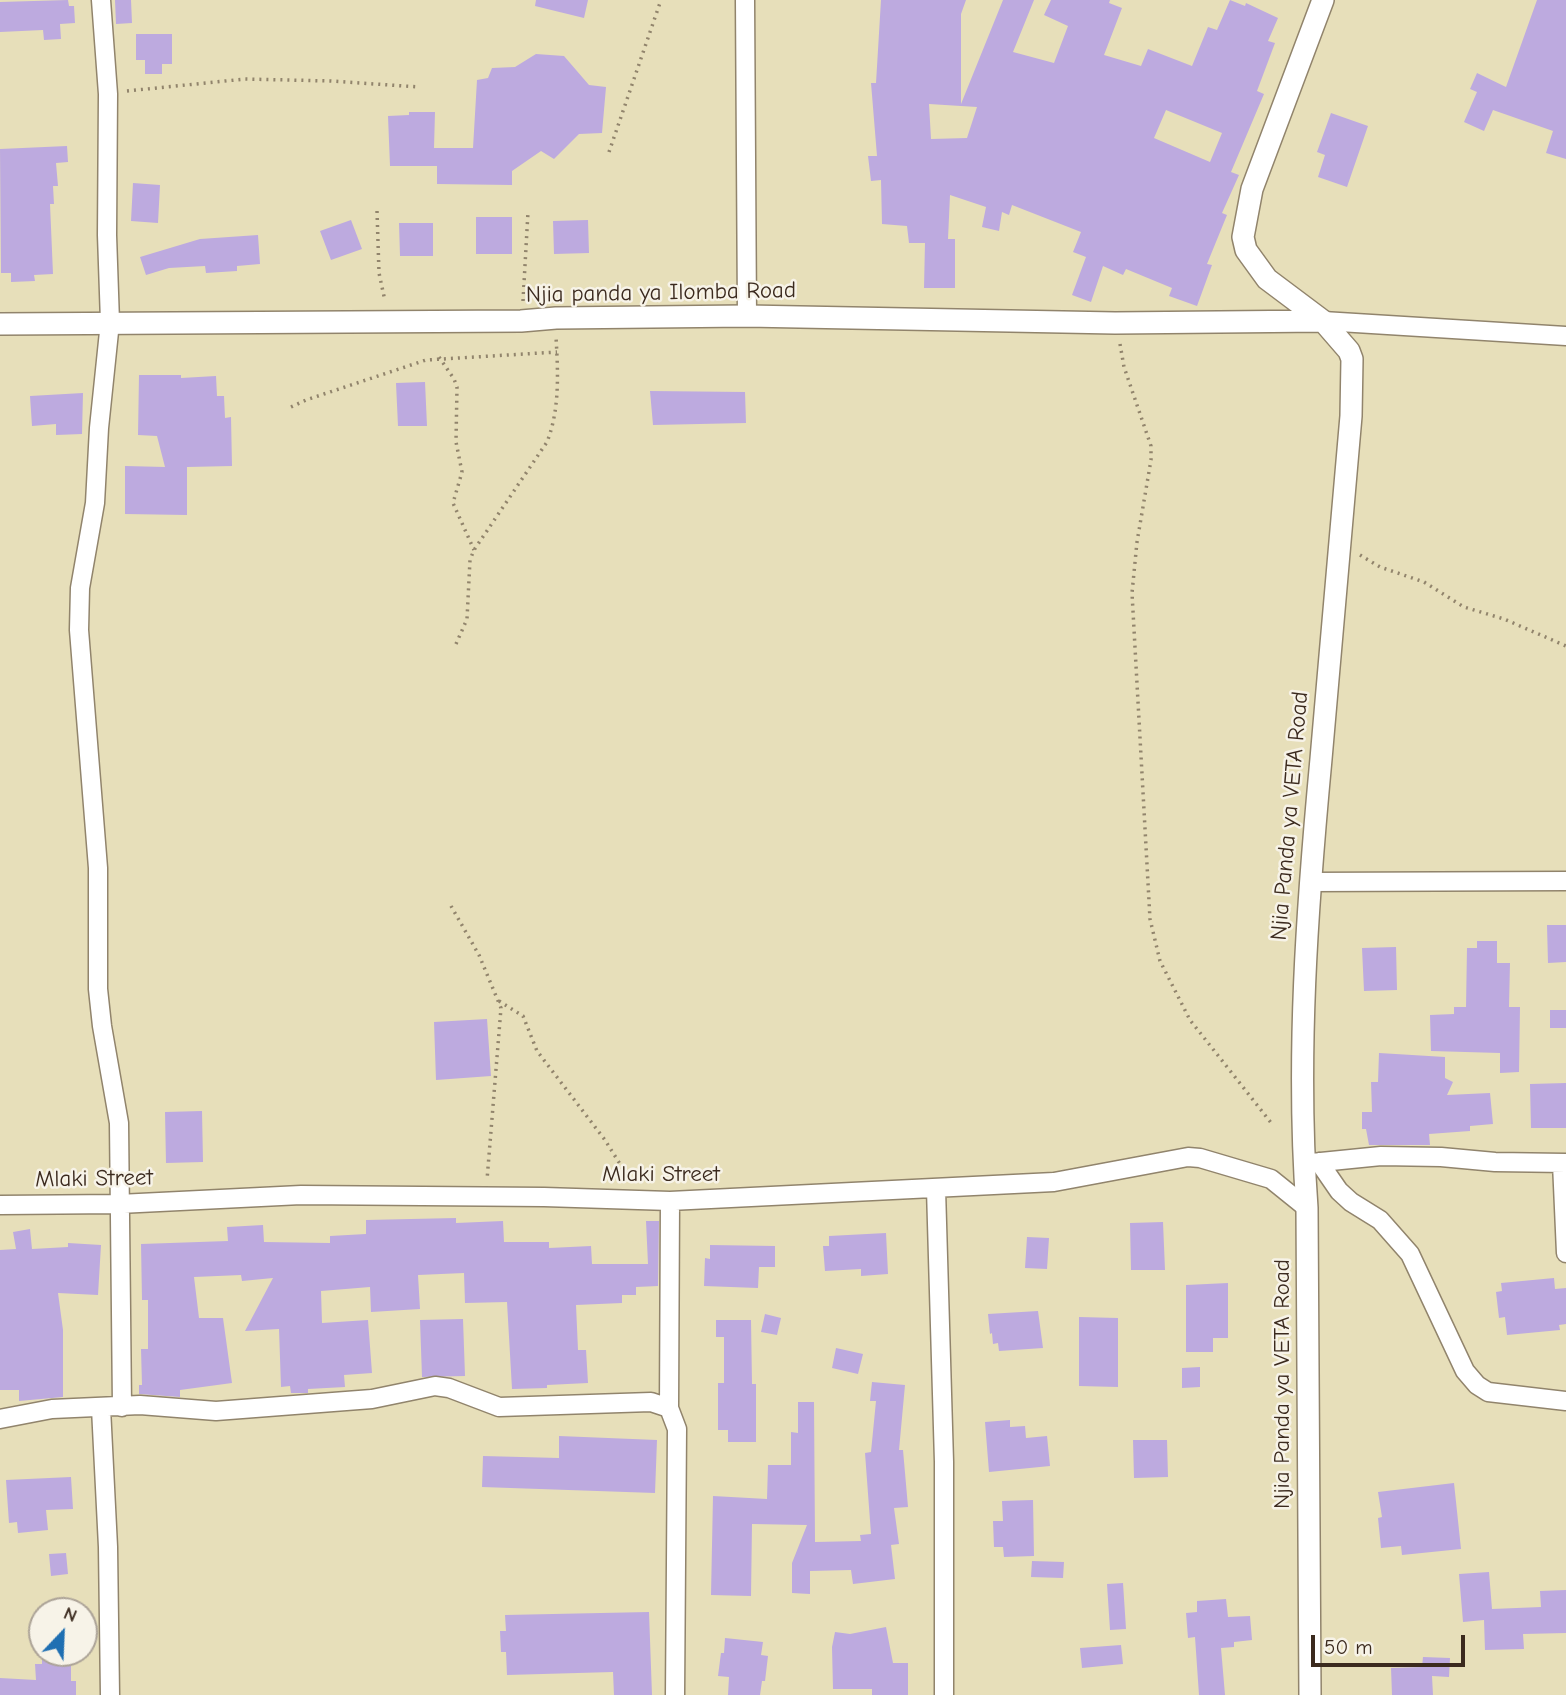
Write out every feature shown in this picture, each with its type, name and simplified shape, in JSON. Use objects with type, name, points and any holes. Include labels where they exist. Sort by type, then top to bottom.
[{"type":"street","points":[[101,0],[108,93],[107,235],[110,322],[99,428],[95,503],[80,587],[79,630],[98,868],[98,989],[119,1123],[122,1406]]},
{"type":"street","points":[[745,0],[747,316]]},
{"type":"street","name":"Njia Panda ya VETA Road","points":[[1310,1695],[1307,1208],[1311,1162],[1304,983],[1310,882],[1351,416],[1352,359],[1345,344],[1323,321],[1267,279],[1247,250],[1243,237],[1252,188],[1323,0]]},
{"type":"street","name":"Njia panda ya Ilomba Road","points":[[0,324],[521,321],[555,318],[747,316],[1115,323],[1323,321]]},
{"type":"street","points":[[1323,321],[1566,336]]},
{"type":"street","points":[[1310,882],[1566,881]]},
{"type":"street","points":[[1311,1162],[1381,1156],[1564,1163],[1566,1253]]},
{"type":"street","name":"Mlaki Street","points":[[0,1205],[119,1204],[300,1195],[670,1201],[1055,1182],[1175,1158],[1200,1158],[1271,1179],[1307,1208]]},
{"type":"street","points":[[1311,1162],[1351,1202],[1380,1220],[1409,1254],[1465,1371],[1477,1385],[1488,1392],[1566,1401]]},
{"type":"street","points":[[936,1189],[944,1462],[944,1695]]},
{"type":"street","points":[[670,1201],[669,1408],[677,1429],[675,1695]]},
{"type":"street","points":[[0,1419],[52,1409],[140,1405],[216,1411],[372,1399],[435,1386],[449,1388],[499,1407],[651,1402],[669,1408]]},
{"type":"street","points":[[101,1408],[108,1547],[110,1695]]},
{"type":"path","points":[[609,152],[660,0]]},
{"type":"path","points":[[108,93],[245,79],[419,87]]},
{"type":"path","points":[[377,211],[379,273],[388,320]]},
{"type":"path","points":[[521,321],[528,212]]},
{"type":"path","points":[[456,645],[467,619],[470,560],[474,550],[547,442],[556,402],[555,318]]},
{"type":"path","points":[[1115,323],[1124,366],[1152,446],[1132,593],[1150,919],[1160,961],[1190,1020],[1272,1124]]},
{"type":"path","points":[[291,407],[409,364],[439,357],[557,352]]},
{"type":"path","points":[[439,357],[457,387],[456,442],[462,472],[453,506],[474,550]]},
{"type":"path","points":[[1340,545],[1380,567],[1424,582],[1464,607],[1504,619],[1566,646]]},
{"type":"path","points":[[451,906],[479,955],[499,1001],[501,1017],[485,1196]]},
{"type":"path","points":[[499,1001],[523,1016],[537,1051],[605,1140],[643,1200]]},
{"type":"building","points":[[68,0],[69,6],[74,6],[75,23],[60,24],[61,39],[44,40],[43,30],[0,32],[0,2]]},
{"type":"building","points":[[115,0],[131,0],[132,23],[116,24]]},
{"type":"building","points":[[536,0],[588,0],[584,18],[535,6]]},
{"type":"building","points":[[881,0],[966,0],[961,14],[961,104],[1003,0],[1034,0],[1013,52],[1054,63],[1068,26],[1044,15],[1051,0],[1110,0],[1109,3],[1122,8],[1104,55],[1141,66],[1148,49],[1192,66],[1208,27],[1217,30],[1230,0],[1245,6],[1246,3],[1278,18],[1268,41],[1275,43],[1257,91],[1264,94],[1231,172],[1239,175],[1222,213],[1227,215],[1207,264],[1212,265],[1197,306],[1169,296],[1172,288],[1126,269],[1123,275],[1103,266],[1091,302],[1072,295],[1086,257],[1073,252],[1081,232],[1012,205],[1009,215],[1002,212],[999,231],[982,227],[986,207],[950,195],[948,239],[955,239],[955,288],[924,288],[925,243],[909,243],[907,226],[882,224],[881,180],[871,181],[868,156],[877,156],[871,83],[876,83]],"holes":[[[929,104],[977,107],[967,138],[931,139]],[[1166,110],[1222,133],[1210,162],[1154,138]]]},
{"type":"building","points":[[1537,0],[1566,0],[1566,159],[1546,153],[1553,131],[1493,110],[1484,131],[1464,122],[1477,92],[1470,89],[1477,73],[1506,87]]},
{"type":"building","points":[[136,34],[172,34],[172,64],[162,64],[162,74],[145,74],[145,60],[136,60]]},
{"type":"building","points":[[536,54],[564,56],[589,85],[606,87],[602,133],[579,134],[554,159],[541,151],[512,171],[512,185],[437,184],[437,166],[390,166],[388,116],[409,115],[409,112],[435,112],[434,148],[473,148],[477,80],[488,78],[492,68],[515,67]]},
{"type":"building","points":[[1331,113],[1368,126],[1347,187],[1318,177],[1325,155],[1317,152]]},
{"type":"building","points":[[67,146],[68,162],[56,163],[58,186],[53,186],[54,204],[50,204],[53,274],[34,275],[35,281],[11,282],[11,273],[1,273],[0,149]]},
{"type":"building","points":[[133,183],[160,185],[158,223],[131,221]]},
{"type":"building","points":[[476,217],[512,217],[512,254],[476,254]]},
{"type":"building","points":[[351,220],[362,249],[331,260],[320,231]]},
{"type":"building","points":[[588,220],[589,253],[554,254],[553,221]]},
{"type":"building","points":[[399,223],[433,223],[433,256],[400,256]]},
{"type":"building","points":[[258,235],[260,264],[237,266],[237,271],[206,273],[205,266],[169,268],[146,275],[140,257],[200,239]]},
{"type":"building","points":[[139,375],[181,375],[181,378],[216,376],[217,396],[224,396],[225,418],[231,417],[232,466],[187,467],[187,515],[125,514],[125,466],[165,467],[157,436],[138,435]]},
{"type":"building","points":[[425,382],[427,426],[398,426],[396,383]]},
{"type":"building","points":[[650,391],[745,392],[746,423],[653,425]]},
{"type":"building","points":[[83,393],[82,434],[56,435],[56,424],[32,426],[30,396]]},
{"type":"building","points":[[1547,925],[1566,925],[1566,962],[1548,963]]},
{"type":"building","points":[[1477,941],[1497,941],[1497,963],[1510,963],[1509,1007],[1520,1007],[1519,1072],[1500,1073],[1500,1053],[1431,1051],[1430,1015],[1454,1014],[1454,1007],[1466,1007],[1467,948],[1477,948]]},
{"type":"building","points":[[1396,947],[1397,990],[1364,991],[1362,948]]},
{"type":"building","points":[[1550,1010],[1566,1010],[1566,1028],[1550,1028]]},
{"type":"building","points":[[487,1019],[491,1076],[436,1080],[434,1022]]},
{"type":"building","points":[[1379,1053],[1445,1057],[1445,1078],[1453,1082],[1447,1095],[1490,1093],[1493,1124],[1470,1126],[1470,1131],[1429,1134],[1430,1145],[1369,1145],[1366,1129],[1362,1129],[1362,1112],[1372,1112],[1371,1082],[1378,1082]]},
{"type":"building","points":[[1566,1083],[1566,1128],[1531,1128],[1530,1084]]},
{"type":"building","points":[[202,1111],[203,1162],[166,1163],[165,1112]]},
{"type":"building","points":[[456,1218],[456,1223],[503,1221],[504,1242],[549,1242],[549,1248],[591,1246],[592,1264],[648,1264],[646,1221],[659,1221],[658,1286],[636,1287],[636,1295],[622,1295],[622,1303],[576,1305],[578,1350],[586,1350],[588,1383],[512,1389],[507,1302],[465,1303],[464,1273],[418,1275],[420,1309],[371,1312],[370,1287],[321,1291],[322,1323],[368,1320],[372,1373],[344,1375],[345,1387],[291,1393],[290,1386],[281,1387],[279,1329],[245,1331],[273,1278],[242,1281],[241,1275],[194,1277],[199,1318],[223,1318],[232,1383],[180,1390],[180,1397],[139,1394],[139,1385],[142,1385],[141,1349],[148,1349],[148,1300],[142,1300],[141,1244],[228,1241],[227,1227],[263,1225],[264,1242],[330,1243],[330,1236],[366,1234],[366,1220]]},
{"type":"building","points":[[1163,1222],[1165,1270],[1131,1270],[1130,1223]]},
{"type":"building","points":[[30,1229],[32,1249],[68,1247],[68,1243],[101,1245],[98,1295],[58,1293],[63,1330],[63,1397],[19,1401],[19,1390],[0,1390],[0,1250],[16,1249],[13,1232]]},
{"type":"building","points":[[886,1233],[888,1274],[861,1276],[861,1269],[825,1271],[823,1246],[829,1246],[829,1236]]},
{"type":"building","points":[[1027,1237],[1049,1238],[1047,1269],[1025,1268]]},
{"type":"building","points":[[710,1245],[775,1246],[775,1267],[759,1267],[758,1288],[704,1286],[705,1258],[710,1259]]},
{"type":"building","points":[[1554,1278],[1555,1289],[1566,1288],[1566,1324],[1559,1325],[1560,1330],[1507,1335],[1505,1317],[1499,1318],[1496,1292],[1502,1291],[1501,1283]]},
{"type":"building","points":[[1228,1283],[1228,1338],[1213,1338],[1213,1352],[1186,1352],[1186,1285]]},
{"type":"building","points":[[1038,1311],[1043,1348],[999,1351],[998,1343],[993,1344],[992,1333],[990,1334],[988,1314]]},
{"type":"building","points":[[765,1314],[781,1318],[777,1335],[761,1332]]},
{"type":"building","points":[[1079,1317],[1118,1318],[1118,1387],[1079,1386]]},
{"type":"building","points":[[463,1319],[465,1376],[422,1377],[420,1320]]},
{"type":"building","points":[[716,1320],[751,1320],[752,1384],[756,1384],[756,1442],[728,1442],[728,1430],[718,1430],[718,1383],[724,1383],[724,1337],[716,1337]]},
{"type":"building","points":[[836,1348],[863,1354],[858,1374],[832,1368]]},
{"type":"building","points":[[1200,1367],[1200,1387],[1182,1388],[1182,1368]]},
{"type":"building","points":[[872,1382],[905,1385],[899,1450],[903,1450],[908,1507],[894,1508],[899,1544],[891,1545],[895,1579],[853,1584],[851,1570],[810,1571],[810,1594],[792,1593],[792,1563],[807,1525],[752,1524],[751,1596],[711,1595],[713,1496],[767,1499],[768,1465],[791,1465],[791,1432],[798,1433],[798,1402],[814,1402],[815,1542],[861,1541],[860,1535],[871,1534],[865,1453],[871,1452],[876,1401],[870,1401]]},
{"type":"building","points":[[1010,1420],[1010,1427],[1025,1426],[1026,1438],[1047,1436],[1050,1466],[989,1472],[985,1422]]},
{"type":"building","points":[[559,1436],[657,1440],[655,1493],[482,1487],[483,1456],[559,1458]]},
{"type":"building","points":[[1133,1440],[1167,1440],[1168,1477],[1134,1478]]},
{"type":"building","points":[[71,1477],[73,1509],[46,1510],[48,1530],[18,1533],[17,1522],[9,1523],[6,1480]]},
{"type":"building","points":[[1454,1483],[1461,1549],[1402,1555],[1401,1546],[1381,1548],[1378,1518],[1382,1517],[1378,1492]]},
{"type":"building","points":[[1033,1500],[1034,1556],[1004,1557],[1003,1547],[994,1547],[993,1521],[1003,1521],[1002,1501]]},
{"type":"building","points":[[66,1553],[68,1574],[51,1576],[49,1554]]},
{"type":"building","points":[[1032,1561],[1064,1562],[1063,1578],[1031,1577]]},
{"type":"building","points":[[1489,1572],[1492,1609],[1541,1607],[1540,1591],[1566,1590],[1566,1633],[1523,1634],[1524,1649],[1485,1650],[1484,1620],[1463,1622],[1459,1574]]},
{"type":"building","points":[[1123,1583],[1126,1629],[1110,1630],[1107,1584]]},
{"type":"building","points":[[1226,1599],[1228,1617],[1250,1616],[1252,1640],[1234,1642],[1234,1647],[1221,1648],[1225,1695],[1199,1695],[1195,1637],[1188,1638],[1186,1613],[1197,1612],[1197,1601]]},
{"type":"building","points":[[649,1612],[652,1695],[614,1695],[613,1672],[507,1675],[506,1652],[501,1652],[500,1631],[506,1631],[505,1615]]},
{"type":"building","points":[[886,1627],[893,1663],[908,1663],[908,1695],[872,1695],[872,1689],[833,1689],[832,1647],[835,1632],[850,1634]]},
{"type":"building","points":[[725,1638],[763,1642],[761,1655],[768,1656],[760,1695],[728,1695],[729,1677],[718,1676]]},
{"type":"building","points":[[1121,1645],[1123,1664],[1082,1668],[1080,1648]]},
{"type":"building","points":[[1423,1657],[1450,1658],[1449,1677],[1432,1676],[1433,1695],[1392,1695],[1391,1668],[1422,1667]]},
{"type":"building","points":[[35,1667],[71,1667],[71,1681],[76,1681],[76,1695],[0,1695],[0,1678],[36,1680]]}]
